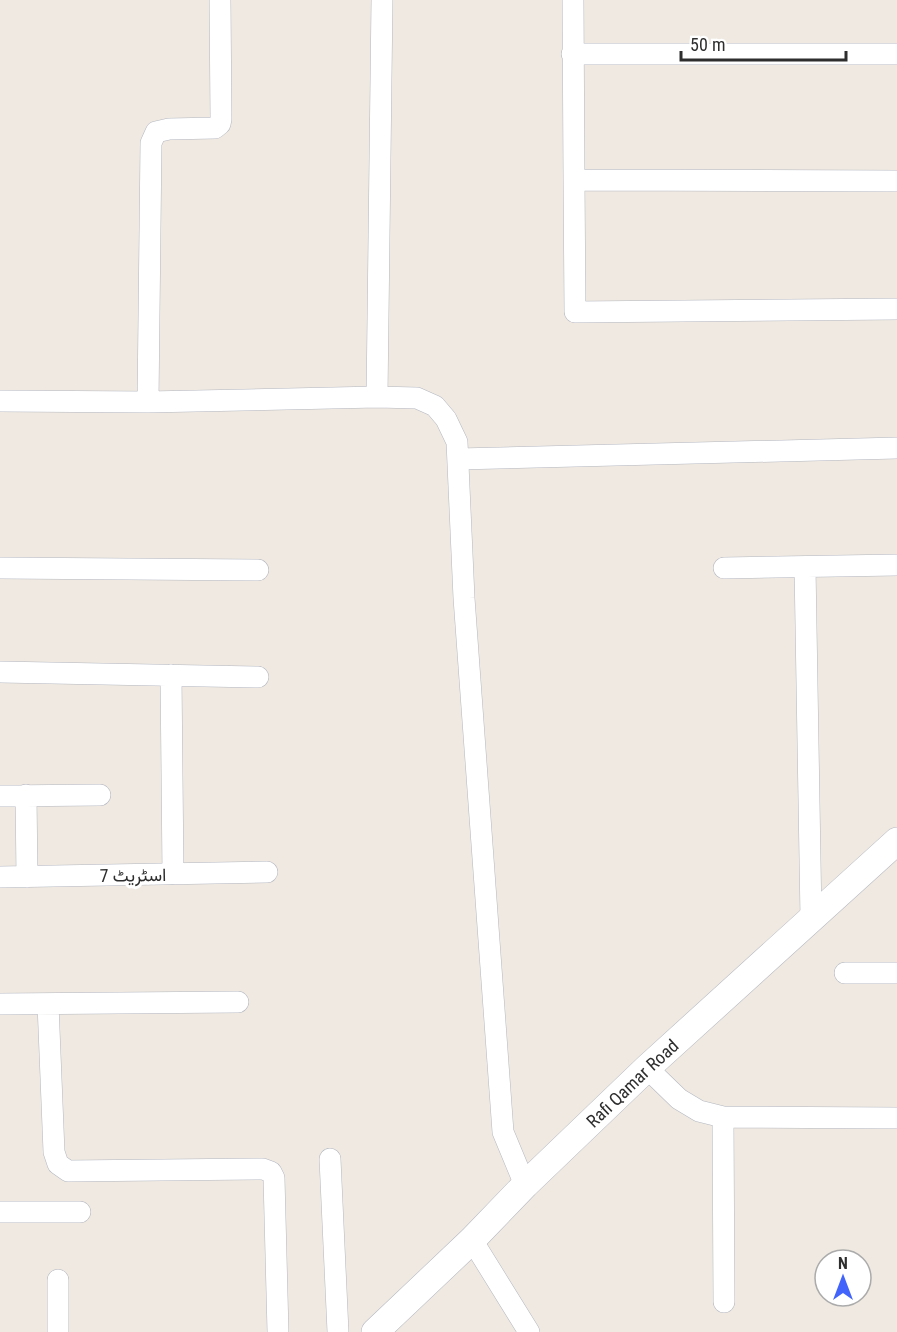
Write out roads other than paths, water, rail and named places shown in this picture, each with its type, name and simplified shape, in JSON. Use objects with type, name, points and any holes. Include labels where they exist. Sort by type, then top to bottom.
[{"type":"street","points":[[148,402],[151,143],[156,132],[169,129],[215,128],[220,124],[220,0]]},
{"type":"street","points":[[377,397],[382,0]]},
{"type":"street","points":[[573,0],[576,312],[897,309]]},
{"type":"street","points":[[572,54],[897,54]]},
{"type":"street","points":[[574,180],[897,181]]},
{"type":"street","points":[[0,401],[148,402],[417,398],[435,406],[446,419],[457,441],[464,598],[503,1132],[525,1185]]},
{"type":"street","points":[[458,459],[897,448]]},
{"type":"street","points":[[724,568],[897,565]]},
{"type":"street","points":[[805,567],[811,918]]},
{"type":"street","points":[[0,568],[258,570]]},
{"type":"street","points":[[0,672],[258,676]]},
{"type":"street","points":[[171,675],[174,874]]},
{"type":"street","points":[[26,795],[27,877]]},
{"type":"street","points":[[0,796],[100,795]]},
{"type":"street","name":"Rafi Qamar Road","points":[[375,1332],[647,1068],[897,841]]},
{"type":"street","name":"اسٹریٹ 7","points":[[0,877],[267,873]]},
{"type":"street","points":[[845,973],[897,974]]},
{"type":"street","points":[[0,1004],[238,1002]]},
{"type":"street","points":[[48,1004],[54,1152],[58,1164],[68,1171],[263,1169],[271,1172],[274,1178],[279,1332]]},
{"type":"street","points":[[647,1068],[679,1100],[699,1111],[723,1117],[897,1118]]},
{"type":"street","points":[[723,1117],[724,1302]]},
{"type":"street","points":[[330,1159],[338,1332]]},
{"type":"street","points":[[0,1212],[80,1212]]},
{"type":"street","points":[[472,1240],[529,1332]]},
{"type":"street","points":[[58,1280],[58,1332]]}]
